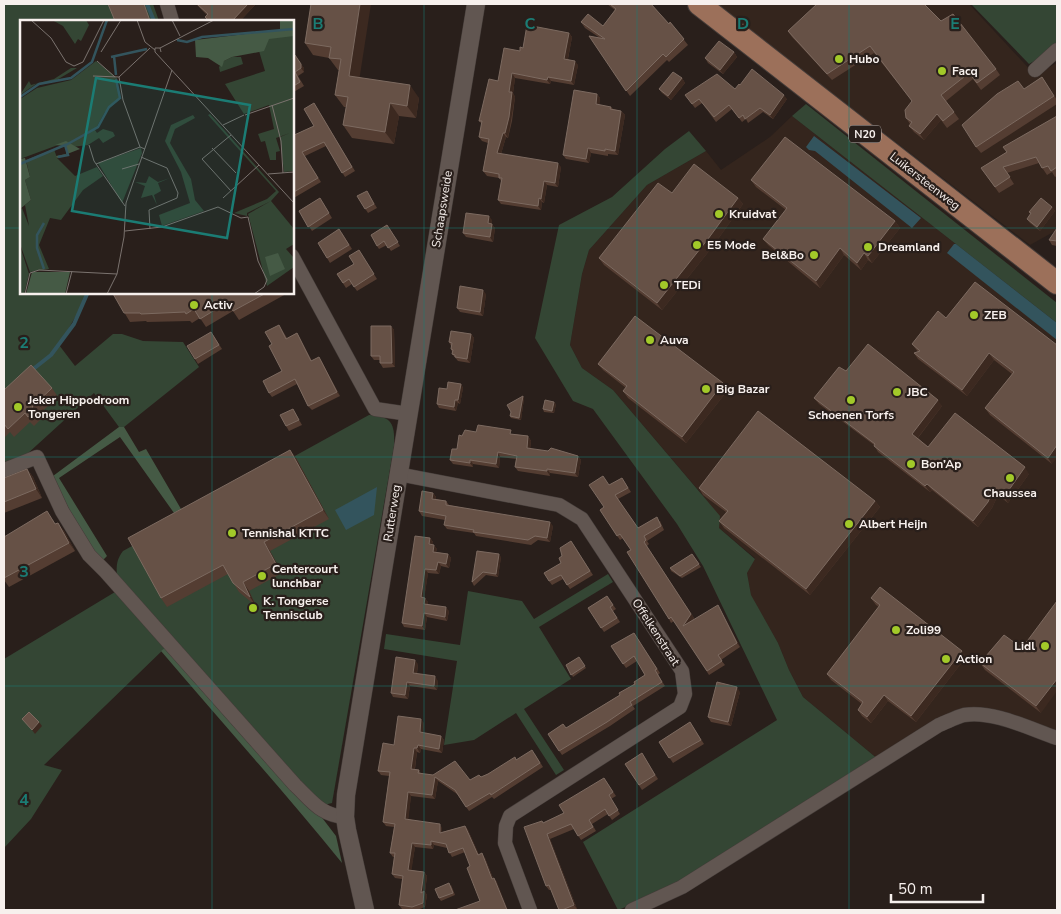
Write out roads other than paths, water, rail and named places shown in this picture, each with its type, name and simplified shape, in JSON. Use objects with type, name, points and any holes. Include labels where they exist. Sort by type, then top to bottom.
[{"type":"main road","name":"Luikersteenweg","points":[[699,4],[1057,283]]},
{"type":"street","points":[[167,4],[172,20]]},
{"type":"street","name":"Schaapsweide","points":[[409,414],[476,4]]},
{"type":"street","points":[[1035,70],[1057,50]]},
{"type":"street","points":[[294,260],[375,409],[409,414]]},
{"type":"street","name":"Rutterweg","points":[[365,910],[345,817],[346,795],[409,414]]},
{"type":"street","points":[[4,470],[37,457],[62,512],[89,555],[295,784],[324,813],[334,817],[345,817]]},
{"type":"street","name":"Offelkenstraat","points":[[398,474],[559,505],[582,518],[682,671],[685,694],[680,707],[510,816],[506,826],[505,843],[530,910]]},
{"type":"street","points":[[632,910],[682,887],[939,726],[963,715],[980,714],[994,716],[1057,738]]},
{"type":"water","points":[[814,136],[921,218],[912,228],[815,151],[809,150],[806,147]]},
{"type":"water","points":[[954,244],[1057,323],[1057,340],[947,253]]},
{"type":"water","points":[[377,487],[374,515],[346,530],[335,510]]},
{"type":"waterway","points":[[147,4],[154,20]]},
{"type":"waterway","points":[[32,370],[51,355],[74,324],[87,294]]},
{"type":"place","name":"Hubo","points":[[839,59]]},
{"type":"place","name":"Facq","points":[[942,71]]},
{"type":"place","name":"Kruidvat","points":[[719,214]]},
{"type":"place","name":"E5 Mode","points":[[697,245]]},
{"type":"place","name":"Dreamland","points":[[868,247]]},
{"type":"place","name":"Bel&Bo","points":[[814,255]]},
{"type":"place","name":"TEDi","points":[[664,285]]},
{"type":"place","name":"Activ","points":[[194,305]]},
{"type":"place","name":"ZEB","points":[[974,315]]},
{"type":"place","name":"Auva","points":[[650,340]]},
{"type":"place","name":"Big Bazar","points":[[706,389]]},
{"type":"place","name":"JBC","points":[[897,392]]},
{"type":"place","name":"Schoenen Torfs","points":[[851,400]]},
{"type":"place","name":"Jeker Hippodroom Tongeren","points":[[18,407]]},
{"type":"place","name":"Bon’Ap","points":[[911,464]]},
{"type":"place","name":"Chaussea","points":[[1010,478]]},
{"type":"place","name":"Albert Heijn","points":[[849,524]]},
{"type":"place","name":"Tennishal KTTC","points":[[232,533]]},
{"type":"place","name":"Centercourt lunchbar","points":[[262,576]]},
{"type":"place","name":"K. Tongerse Tennisclub","points":[[253,608]]},
{"type":"place","name":"Zoli99","points":[[896,630]]},
{"type":"place","name":"Lidl","points":[[1045,646]]},
{"type":"place","name":"Action","points":[[946,659]]}]
